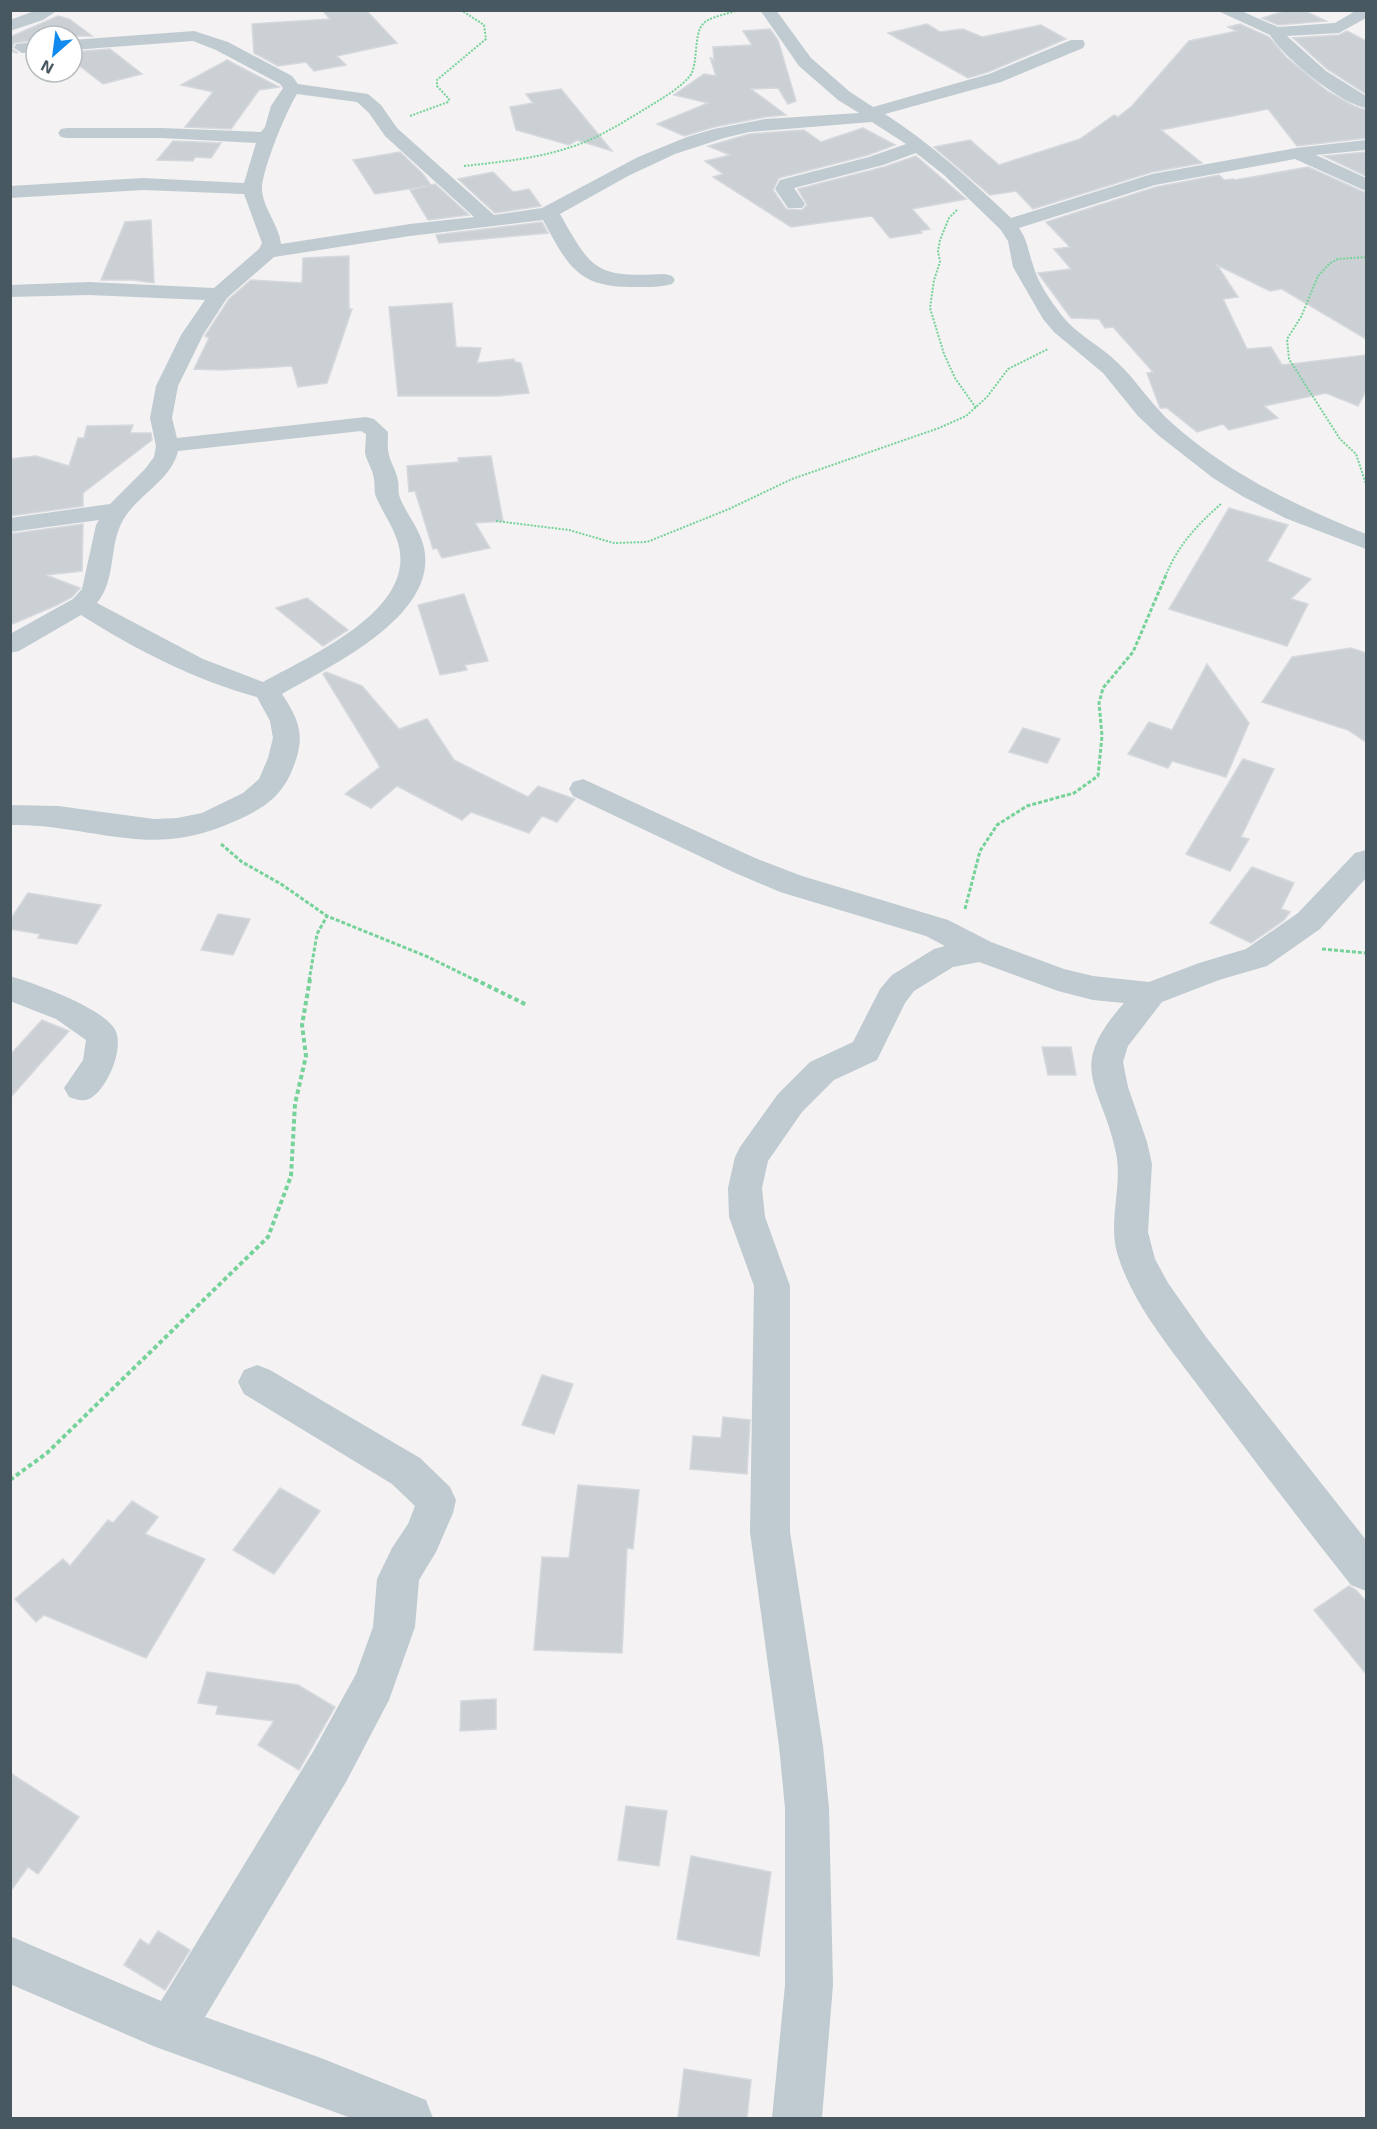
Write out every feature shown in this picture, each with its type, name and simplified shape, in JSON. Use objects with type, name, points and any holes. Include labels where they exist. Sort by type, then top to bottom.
[{"type":"street","points":[[10,26],[50,10]]},
{"type":"street","points":[[768,10],[805,62],[844,96],[951,171],[1007,225],[1018,241],[1023,267],[1050,315],[1077,341],[1111,368],[1146,411],[1166,430],[1221,473],[1250,491],[1294,513],[1364,537]]},
{"type":"street","points":[[1224,10],[1276,32],[1339,28],[1366,12]]},
{"type":"street","points":[[84,43],[194,27],[222,46],[286,80],[292,88],[362,98],[375,109],[385,125],[431,170],[490,221]]},
{"type":"street","points":[[1276,32],[1281,40],[1320,75],[1341,90],[1366,103]]},
{"type":"street","points":[[10,645],[82,604],[94,590],[108,525],[117,510],[153,474],[165,458],[168,446],[167,435],[161,418],[167,386],[192,336],[219,294],[268,252],[410,230],[535,216],[549,212],[633,165],[698,138],[785,122],[853,121],[995,78],[1077,44]]},
{"type":"street","points":[[268,252],[272,243],[252,189],[266,138],[274,127],[280,106],[292,88]]},
{"type":"street","points":[[67,133],[162,133],[266,138]]},
{"type":"street","points":[[1007,225],[1128,186],[1296,153],[1366,145]]},
{"type":"street","points":[[795,204],[784,189],[787,184],[918,146]]},
{"type":"street","points":[[1296,153],[1366,185]]},
{"type":"street","points":[[10,192],[143,184],[252,189]]},
{"type":"street","points":[[549,212],[572,254],[581,267],[592,276],[623,283],[665,280]]},
{"type":"street","points":[[10,291],[87,288],[219,294]]},
{"type":"street","points":[[82,604],[101,618],[210,674],[232,683],[267,691],[354,641],[394,607],[405,591],[413,562],[411,544],[401,519],[387,495],[386,479],[377,453],[377,432],[366,424],[304,431],[258,433],[168,446]]},
{"type":"street","points":[[10,525],[117,510]]},
{"type":"street","points":[[10,815],[83,819],[126,828],[159,829],[202,824],[250,802],[270,788],[286,750],[287,728],[283,715],[267,691]]},
{"type":"street","points":[[583,789],[744,865],[791,884],[906,918],[1016,965],[1084,986],[1151,994],[1210,971],[1256,958],[1309,921],[1366,860]]},
{"type":"street","points":[[797,2118],[809,1986],[807,1808],[801,1746],[770,1532],[772,1286],[747,1217],[745,1188],[752,1157],[790,1103],[822,1071],[865,1051],[891,997],[903,983],[969,943]]},
{"type":"street","points":[[10,988],[67,1010],[100,1034],[104,1052],[100,1062],[81,1088]]},
{"type":"street","points":[[1151,994],[1108,1052],[1106,1068],[1134,1156],[1134,1185],[1130,1209],[1132,1244],[1144,1275],[1182,1334],[1307,1498],[1366,1571]]},
{"type":"street","points":[[171,2029],[330,1766],[374,1685],[394,1627],[398,1579],[422,1538],[436,1500],[406,1471],[257,1382]]},
{"type":"street","points":[[10,1959],[99,2000],[171,2029],[357,2095],[408,2118]]},
{"type":"path","points":[[385,125],[448,102],[449,99],[437,86],[437,80],[486,39],[484,25],[461,10]]},
{"type":"path","points":[[431,170],[554,152],[570,148],[601,133],[691,76],[695,67],[696,30],[707,20],[739,10]]},
{"type":"path","points":[[976,408],[955,378],[944,354],[930,308],[934,280],[940,262],[938,251],[940,240],[949,218],[977,196]]},
{"type":"path","points":[[1366,257],[1338,259],[1323,270],[1303,307],[1301,318],[1288,333],[1285,346],[1289,359],[1334,430],[1356,454],[1366,484]]},
{"type":"path","points":[[496,521],[569,530],[614,543],[647,542],[729,509],[792,479],[939,428],[966,416],[987,397],[1008,369],[1016,363],[1046,350],[1077,341]]},
{"type":"path","points":[[969,943],[980,851],[998,825],[1027,806],[1074,793],[1098,776],[1102,736],[1099,703],[1103,688],[1133,652],[1174,554],[1217,505],[1250,491]]},
{"type":"path","points":[[202,824],[242,862],[281,884],[327,916],[428,957],[527,1005]]},
{"type":"path","points":[[10,1480],[47,1453],[268,1237],[291,1176],[295,1104],[306,1056],[302,1025],[317,934],[327,916]]},
{"type":"building","points":[[322,10],[366,10],[397,43],[337,56],[346,65],[314,71],[306,62],[278,66],[254,53],[252,24],[330,19]]},
{"type":"building","points":[[1288,10],[1303,10],[1326,21],[1278,25],[1262,18]]},
{"type":"building","points":[[58,16],[76,24],[40,24]]},
{"type":"building","points":[[927,24],[940,32],[963,29],[982,37],[1041,25],[1066,39],[988,72],[968,78],[888,33]]},
{"type":"building","points":[[1240,24],[1269,37],[1286,57],[1327,91],[1366,110],[1366,138],[1297,146],[1268,109],[1161,130],[1202,163],[1152,172],[1033,209],[1016,191],[990,195],[934,147],[970,140],[999,165],[1080,139],[1114,115],[1118,117],[1132,106],[1189,41],[1237,31],[1228,27]]},
{"type":"building","points":[[770,29],[778,40],[796,101],[788,104],[778,88],[751,89],[786,115],[714,127],[684,136],[657,124],[708,103],[674,95],[704,74],[716,76],[710,57],[714,61],[713,47],[752,45],[743,31]]},
{"type":"building","points":[[84,30],[92,36],[84,36]]},
{"type":"building","points":[[24,31],[24,42],[14,43],[12,49],[18,53],[10,51],[10,37]]},
{"type":"building","points":[[1347,31],[1366,41],[1366,94],[1327,69],[1293,38],[1339,35]]},
{"type":"building","points":[[110,49],[142,74],[103,84],[84,69],[84,51]]},
{"type":"building","points":[[227,60],[279,87],[259,90],[231,129],[185,127],[213,92],[181,85]]},
{"type":"building","points":[[561,89],[612,151],[577,140],[569,145],[516,130],[510,107],[533,103],[526,94]]},
{"type":"building","points":[[863,128],[895,145],[868,155],[779,178],[773,190],[786,209],[802,210],[807,205],[798,189],[884,167],[916,156],[966,199],[912,209],[930,229],[920,231],[922,233],[890,238],[872,216],[791,227],[713,177],[723,174],[705,161],[730,155],[708,146],[749,134],[804,130],[821,142]]},
{"type":"building","points":[[173,141],[221,143],[211,158],[195,157],[193,161],[157,160]]},
{"type":"building","points":[[400,152],[431,185],[435,184],[469,215],[428,220],[410,190],[428,186],[375,194],[353,160]]},
{"type":"building","points":[[1366,152],[1366,176],[1324,156]]},
{"type":"building","points":[[1308,167],[1366,193],[1366,339],[1282,289],[1270,291],[1217,265],[1238,297],[1223,299],[1247,349],[1271,347],[1282,365],[1366,355],[1366,391],[1358,406],[1326,393],[1264,406],[1278,418],[1229,430],[1223,424],[1197,432],[1167,408],[1160,408],[1147,373],[1153,372],[1113,327],[1105,328],[1099,319],[1071,318],[1038,273],[1071,269],[1054,249],[1070,247],[1046,222],[1156,187],[1219,175],[1224,180],[1235,180]]},
{"type":"building","points":[[493,172],[513,192],[529,189],[541,206],[495,213],[458,179]]},
{"type":"building","points":[[151,220],[154,283],[133,280],[101,280],[125,222]]},
{"type":"building","points":[[542,222],[548,233],[439,243],[436,235]]},
{"type":"building","points":[[349,256],[349,309],[352,309],[327,383],[298,387],[292,366],[221,370],[194,369],[209,338],[205,336],[229,299],[251,280],[302,283],[303,258]]},
{"type":"building","points":[[452,303],[456,347],[481,348],[477,363],[514,359],[515,362],[521,363],[529,393],[497,396],[398,396],[389,307]]},
{"type":"building","points":[[133,425],[130,433],[151,433],[152,440],[83,493],[83,506],[10,516],[10,459],[36,456],[69,466],[78,438],[84,438],[87,426]]},
{"type":"building","points":[[491,456],[503,521],[475,523],[490,548],[442,558],[437,548],[433,549],[415,491],[409,492],[407,466],[459,462],[458,458]]},
{"type":"building","points":[[1229,508],[1288,525],[1267,561],[1311,579],[1291,599],[1308,604],[1287,646],[1169,609]]},
{"type":"building","points":[[83,524],[82,571],[46,575],[80,588],[72,597],[57,605],[10,625],[10,534]]},
{"type":"building","points":[[464,594],[488,661],[465,665],[467,670],[440,675],[418,605]]},
{"type":"building","points":[[307,598],[348,630],[323,646],[276,608]]},
{"type":"building","points":[[1351,648],[1366,653],[1366,742],[1348,730],[1262,702],[1292,657]]},
{"type":"building","points":[[1207,664],[1249,723],[1226,777],[1172,761],[1168,768],[1128,754],[1149,722],[1172,730]]},
{"type":"building","points":[[326,672],[362,686],[399,729],[427,719],[454,760],[528,797],[538,786],[575,799],[557,822],[542,816],[529,833],[471,812],[462,820],[397,786],[371,808],[345,794],[380,767],[323,674]]},
{"type":"building","points":[[1023,728],[1060,739],[1047,763],[1009,752]]},
{"type":"building","points":[[1243,759],[1274,769],[1241,837],[1249,839],[1230,871],[1186,854]]},
{"type":"building","points":[[1252,867],[1294,883],[1281,909],[1290,912],[1284,920],[1251,943],[1210,923]]},
{"type":"building","points":[[28,893],[101,905],[77,944],[38,938],[40,934],[10,929],[10,920]]},
{"type":"building","points":[[218,914],[250,919],[233,955],[201,950]]},
{"type":"building","points":[[42,1020],[69,1031],[10,1098],[10,1055]]},
{"type":"building","points":[[1042,1047],[1071,1047],[1076,1075],[1048,1075]]},
{"type":"building","points":[[542,1375],[573,1384],[554,1434],[522,1425]]},
{"type":"building","points":[[723,1417],[750,1420],[747,1474],[690,1469],[693,1436],[721,1438]]},
{"type":"building","points":[[578,1485],[639,1490],[633,1549],[627,1548],[622,1653],[534,1650],[542,1557],[569,1558]]},
{"type":"building","points":[[280,1488],[320,1511],[274,1574],[233,1550]]},
{"type":"building","points":[[132,1501],[158,1517],[145,1534],[205,1559],[146,1658],[44,1615],[36,1622],[15,1599],[63,1559],[70,1566],[108,1520],[113,1523]]},
{"type":"building","points":[[1349,1586],[1366,1601],[1366,1674],[1314,1610]]},
{"type":"building","points":[[207,1672],[298,1685],[335,1707],[299,1770],[258,1745],[274,1721],[216,1714],[218,1706],[198,1703]]},
{"type":"building","points":[[496,1699],[496,1729],[460,1731],[461,1701]]},
{"type":"building","points":[[10,1773],[79,1817],[38,1874],[28,1867],[10,1892]]},
{"type":"building","points":[[626,1806],[667,1811],[659,1866],[618,1860]]},
{"type":"building","points":[[691,1856],[771,1872],[759,1956],[677,1939]]},
{"type":"building","points":[[158,1931],[190,1950],[165,1990],[124,1965],[140,1939],[149,1945]]},
{"type":"building","points":[[684,2069],[751,2080],[747,2118],[678,2118]]}]
